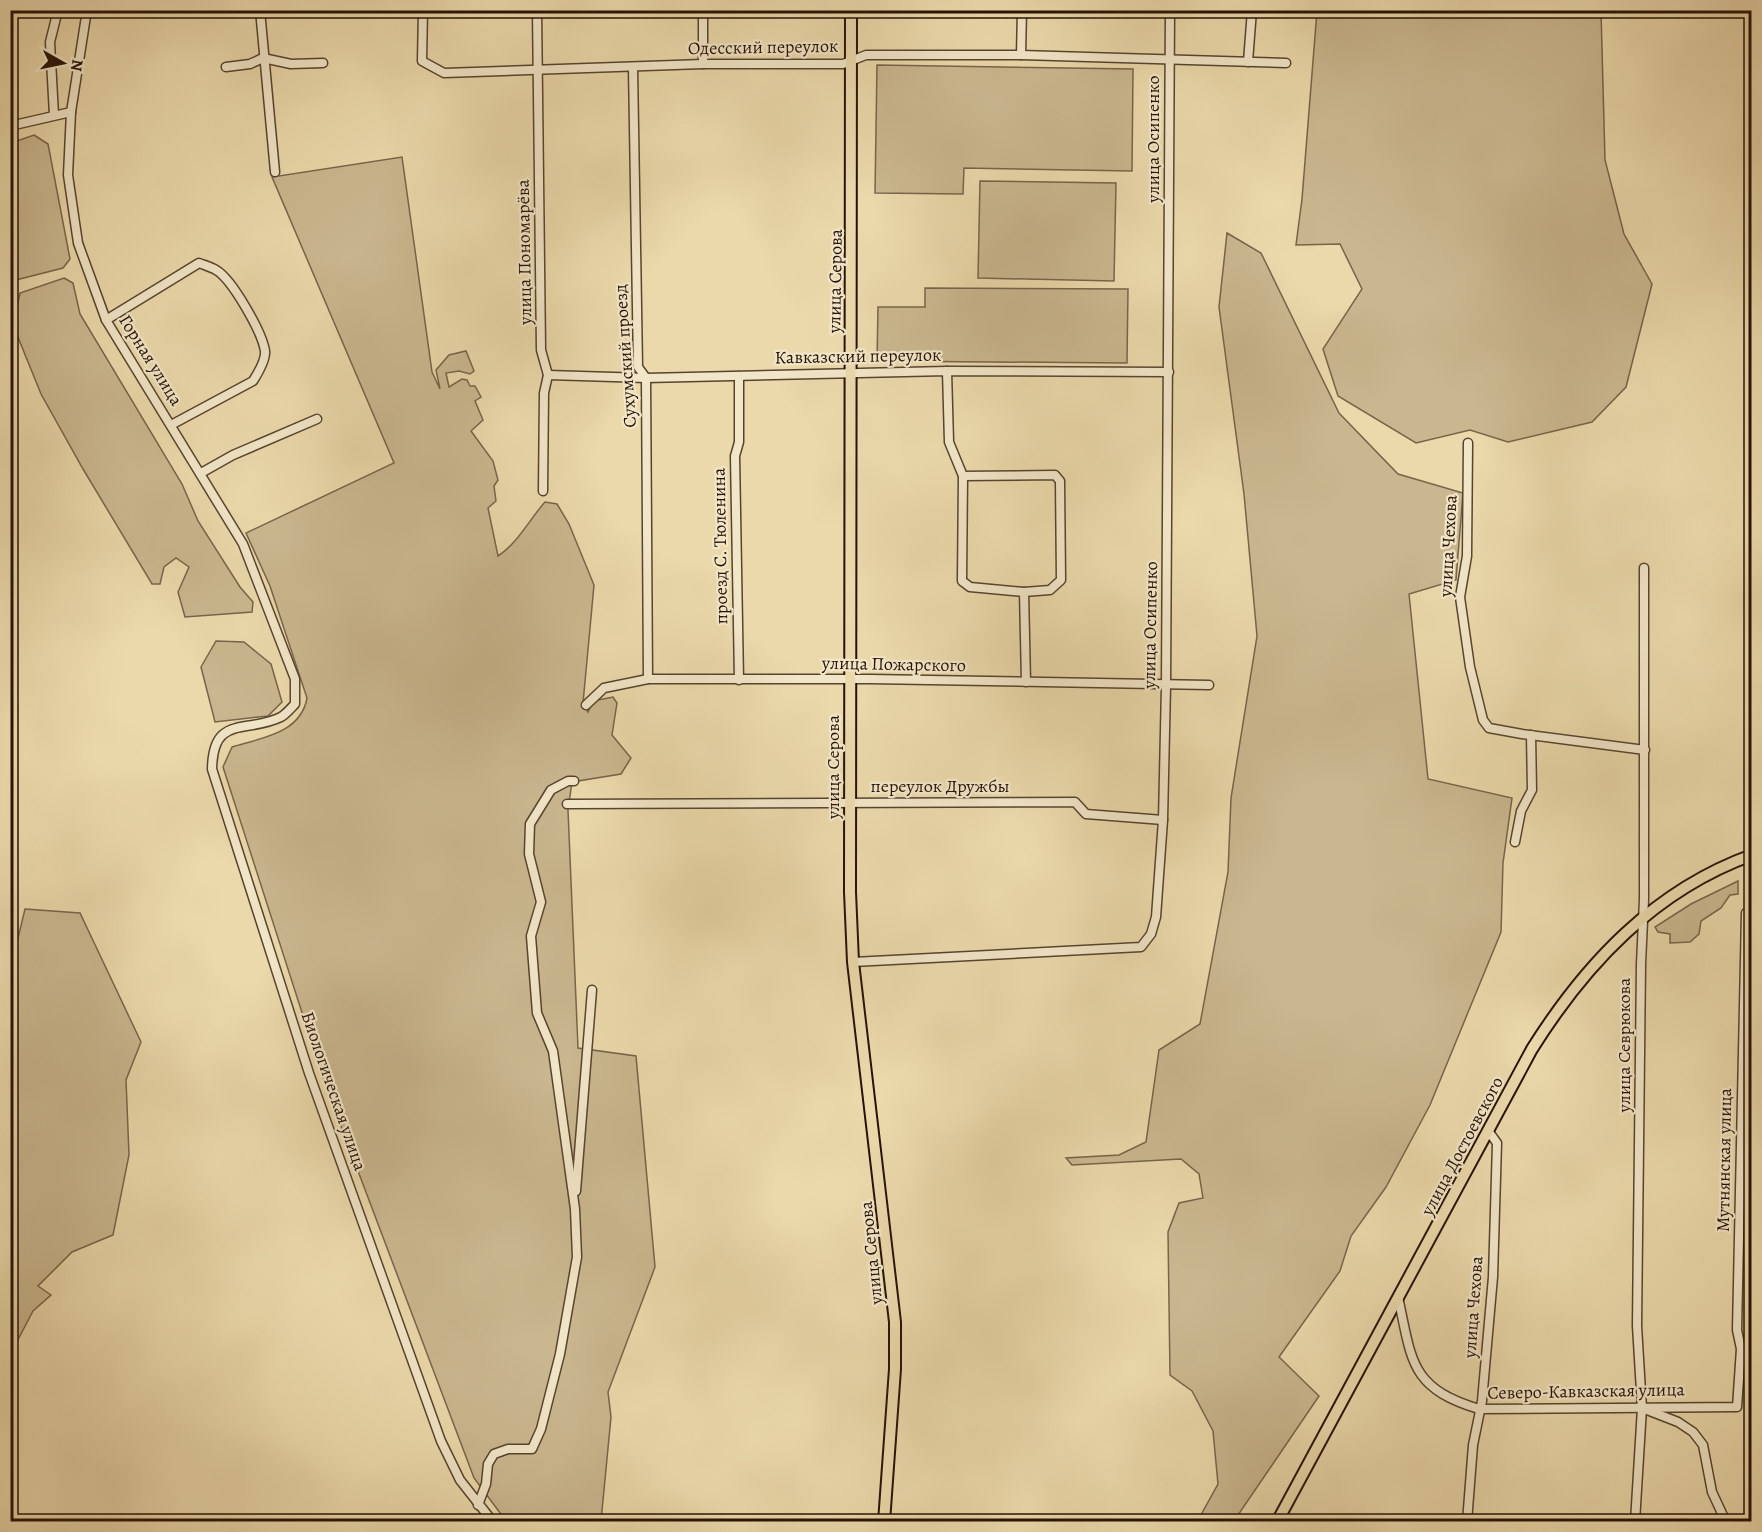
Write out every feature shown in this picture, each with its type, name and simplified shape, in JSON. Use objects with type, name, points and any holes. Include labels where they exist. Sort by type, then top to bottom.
[{"type":"main road","name":"улица Серова","points":[[851,10],[849,802],[854,962],[895,1322],[895,1369],[884,1521]]},
{"type":"main road","name":"улица Достоевского","points":[[1277,1521],[1532,1049],[1570,991],[1620,936],[1643,916],[1701,878],[1752,855]]},
{"type":"street","points":[[54,115],[50,42],[58,10]]},
{"type":"street","name":"Горная улица","points":[[87,10],[71,112],[68,175],[78,243],[106,320],[243,544],[295,679],[295,704]]},
{"type":"street","points":[[260,10],[275,172]]},
{"type":"street","name":"Одесский переулок","points":[[423,10],[422,61],[444,73],[703,64],[843,64],[866,55],[1021,55],[1286,63]]},
{"type":"street","name":"улица Пономарёва","points":[[537,10],[541,350],[548,375],[544,393],[543,491]]},
{"type":"street","points":[[703,10],[703,64]]},
{"type":"street","points":[[1021,55],[1022,10]]},
{"type":"street","name":"улица Осипенко","points":[[854,962],[1141,947],[1151,934],[1156,917],[1163,820],[1166,686],[1170,10]]},
{"type":"street","points":[[1248,62],[1252,10]]},
{"type":"street","points":[[226,67],[250,64],[263,58],[291,64],[323,63]]},
{"type":"street","name":"Сухумский проезд","points":[[633,67],[639,367],[646,378],[648,679]]},
{"type":"street","points":[[10,126],[71,112]]},
{"type":"street","points":[[106,320],[199,263],[218,271],[241,301],[261,336],[266,353],[257,375],[253,381],[171,425]]},
{"type":"street","points":[[947,371],[949,442],[963,476],[962,582],[970,587],[1024,592],[1050,590],[1061,580],[1060,481],[1054,475],[963,476]]},
{"type":"street","name":"Кавказский переулок","points":[[548,375],[646,378],[947,371],[1169,372]]},
{"type":"street","name":"проезд С. Тюленина","points":[[739,376],[739,442],[735,456],[739,680]]},
{"type":"street","points":[[201,473],[233,455],[317,419]]},
{"type":"street","name":"улица Чехова","points":[[1468,443],[1467,556],[1460,597],[1470,667],[1483,720],[1489,728],[1531,735]]},
{"type":"street","name":"улица Севрюкова","points":[[1635,1521],[1642,1408],[1637,1326],[1645,750],[1644,568]]},
{"type":"street","points":[[1024,592],[1026,682]]},
{"type":"street","name":"улица Пожарского","points":[[586,705],[604,688],[648,679],[849,679],[1209,685]]},
{"type":"street","name":"Биологическая улица","points":[[295,704],[283,716],[237,728],[220,736],[212,748],[212,769],[309,1073],[427,1404],[450,1463],[478,1504],[493,1521]]},
{"type":"street","points":[[1515,842],[1521,811],[1532,790],[1531,735],[1645,750]]},
{"type":"street","points":[[478,1504],[486,1484],[488,1464],[495,1454],[508,1449],[532,1449],[541,1429],[570,1310],[577,1257],[575,1209],[553,1051],[537,1013],[531,936],[541,902],[529,854],[530,824],[540,806],[551,790],[568,781],[574,781]]},
{"type":"street","name":"переулок Дружбы","points":[[567,804],[1075,802],[1086,814],[1163,820]]},
{"type":"street","name":"Мутнянская улица","points":[[1737,1407],[1741,1349],[1737,1330],[1746,913]]},
{"type":"street","points":[[575,1209],[592,990]]},
{"type":"street","name":"улица Чехова","points":[[1467,1521],[1473,1446],[1482,1401],[1493,1277],[1497,1143],[1489,1132]]},
{"type":"street","name":"Северо-Кавказская улица","points":[[1398,1297],[1414,1368],[1431,1386],[1455,1402],[1479,1409],[1737,1407]]},
{"type":"street","points":[[1642,1408],[1678,1422],[1693,1431],[1703,1444],[1712,1492],[1726,1521]]},
{"type":"shaded area","points":[[1317,11],[1601,11],[1605,160],[1624,234],[1652,284],[1626,387],[1592,422],[1508,442],[1470,430],[1416,443],[1338,396],[1323,349],[1362,289],[1340,244],[1296,245],[1302,199]]},
{"type":"shaded area","points":[[877,65],[1133,69],[1132,171],[964,168],[963,194],[875,193]]},
{"type":"shaded area","points":[[34,135],[48,144],[70,259],[63,268],[16,280],[10,279],[11,143]]},
{"type":"shaded area","points":[[402,157],[432,372],[440,389],[436,370],[449,355],[466,351],[474,371],[470,374],[459,371],[446,373],[449,387],[462,379],[467,380],[470,386],[475,386],[481,397],[475,401],[483,420],[471,431],[493,461],[498,480],[494,486],[496,501],[488,508],[498,556],[517,538],[545,502],[557,504],[569,524],[594,585],[583,703],[588,712],[593,701],[613,697],[617,703],[612,735],[631,758],[621,774],[572,782],[568,810],[578,1048],[636,1056],[655,1267],[608,1392],[611,1417],[601,1521],[506,1521],[474,1478],[324,1081],[223,767],[232,747],[267,737],[289,727],[303,710],[307,698],[270,586],[246,533],[394,463],[272,177]]},
{"type":"shaded area","points":[[980,181],[1116,183],[1114,281],[978,278]]},
{"type":"shaded area","points":[[1227,233],[1261,253],[1339,413],[1398,474],[1463,493],[1456,580],[1409,594],[1428,779],[1512,798],[1503,863],[1501,932],[1430,1105],[1386,1187],[1351,1236],[1340,1271],[1279,1357],[1319,1396],[1234,1521],[1197,1522],[1218,1484],[1213,1431],[1192,1391],[1170,1375],[1168,1232],[1179,1203],[1203,1198],[1199,1174],[1181,1159],[1072,1165],[1066,1158],[1119,1155],[1146,1142],[1159,1050],[1200,1024],[1228,872],[1231,798],[1257,636],[1244,494],[1219,307]]},
{"type":"shaded area","points":[[64,278],[73,283],[80,314],[182,484],[198,521],[240,587],[253,602],[252,612],[185,617],[178,592],[189,567],[176,558],[164,567],[160,584],[152,584],[83,469],[41,394],[11,320],[11,316],[16,311],[20,293]]},
{"type":"shaded area","points":[[925,288],[1128,289],[1127,363],[877,361],[878,307],[925,307]]},
{"type":"shaded area","points":[[216,641],[244,642],[271,664],[282,702],[268,716],[215,722],[201,667]]},
{"type":"shaded area","points":[[1738,881],[1738,894],[1730,895],[1721,908],[1701,921],[1699,934],[1690,942],[1670,943],[1670,934],[1658,932],[1655,927],[1691,904]]},
{"type":"shaded area","points":[[25,909],[80,913],[141,1042],[126,1080],[129,1155],[113,1235],[72,1252],[38,1286],[51,1295],[33,1311],[11,1353],[10,971]]}]
